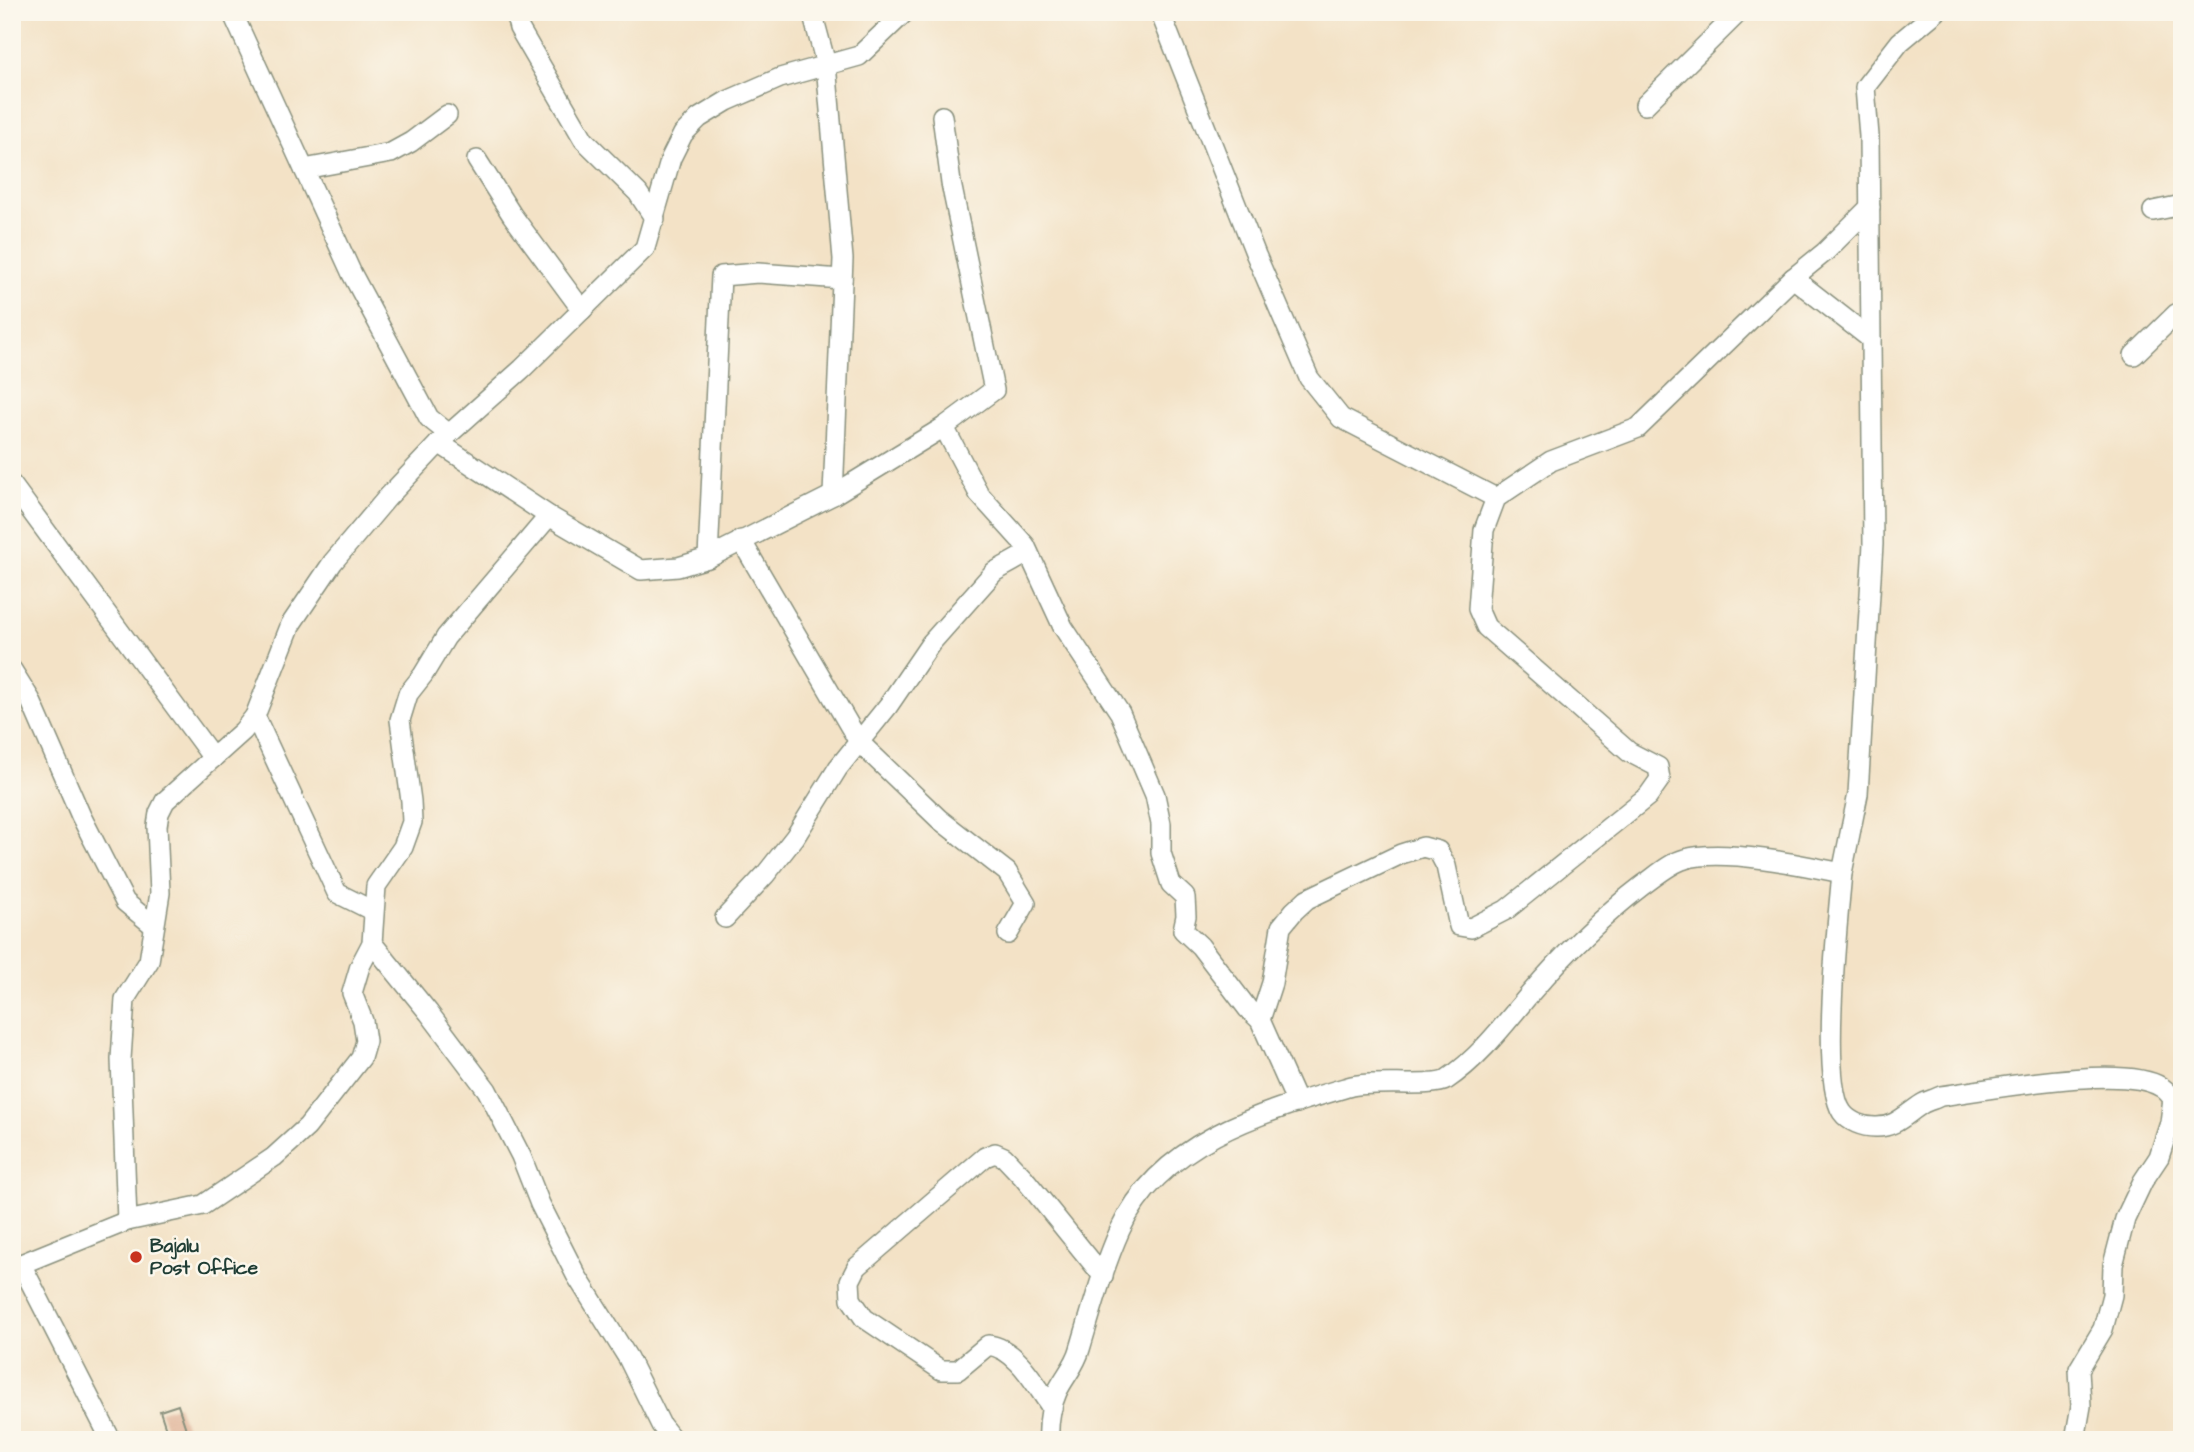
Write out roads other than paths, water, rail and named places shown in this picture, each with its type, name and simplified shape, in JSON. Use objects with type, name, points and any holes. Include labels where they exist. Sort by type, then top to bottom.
[{"type":"street","points":[[232,12],[352,274],[429,418],[444,438],[549,516],[641,570],[678,568],[708,558],[833,495],[944,427],[994,390],[951,183],[942,116]]},
{"type":"street","points":[[515,12],[519,28],[584,140],[638,193],[655,219]]},
{"type":"street","points":[[811,12],[826,64],[843,259],[833,495]]},
{"type":"street","points":[[127,1221],[121,1059],[125,999],[149,961],[160,893],[157,826],[159,813],[165,802],[243,731],[255,716],[291,624],[333,562],[387,498],[444,438],[522,369],[645,247],[671,158],[683,134],[699,118],[727,101],[780,78],[859,56],[905,12]]},
{"type":"street","points":[[1160,12],[1256,255],[1309,378],[1341,418],[1496,498]]},
{"type":"street","points":[[1645,105],[1739,12]]},
{"type":"street","points":[[1936,12],[1900,42],[1865,88],[1869,136],[1873,544],[1858,794],[1842,873],[1834,956],[1832,1048],[1836,1097],[1841,1111],[1850,1120],[1875,1128],[1892,1125],[1923,1103],[1941,1096],[2057,1079],[2126,1078],[2160,1085],[2173,1098],[2170,1123],[2159,1157],[2143,1181],[2125,1219],[2113,1265],[2112,1295],[2103,1329],[2079,1369],[2081,1406],[2075,1440]]},
{"type":"street","points":[[304,169],[391,153],[447,116]]},
{"type":"street","points":[[477,159],[512,215],[582,310]]},
{"type":"street","points":[[2153,211],[2182,205]]},
{"type":"street","points":[[1260,1020],[1272,983],[1281,927],[1307,899],[1368,868],[1423,847],[1438,850],[1446,866],[1459,926],[1471,928],[1506,910],[1648,796],[1660,779],[1658,766],[1629,751],[1486,627],[1478,609],[1484,530],[1496,498],[1551,461],[1638,428],[1870,207]]},
{"type":"street","points":[[708,558],[721,276],[758,273],[842,279]]},
{"type":"street","points":[[1793,278],[1871,339]]},
{"type":"street","points":[[2134,355],[2182,311]]},
{"type":"street","points":[[944,427],[979,494],[1025,545],[1063,627],[1120,713],[1155,795],[1161,824],[1161,853],[1171,884],[1185,897],[1186,916],[1183,930],[1200,946],[1248,1009],[1260,1020],[1297,1103]]},
{"type":"street","points":[[12,485],[213,758]]},
{"type":"street","points":[[111,1440],[17,1264],[127,1221],[203,1205],[274,1157],[307,1127],[361,1058],[366,1041],[352,993],[360,966],[372,943],[376,886],[403,847],[412,822],[400,720],[408,694],[446,637],[549,516]]},
{"type":"street","points":[[741,540],[859,742],[939,820],[1006,872],[1026,903],[1008,934]]},
{"type":"street","points":[[725,918],[773,866],[838,768],[965,603],[994,572],[1028,552]]},
{"type":"street","points":[[12,670],[30,699],[81,816],[125,902],[154,926]]},
{"type":"street","points":[[255,716],[337,893],[373,911]]},
{"type":"street","points":[[1049,1440],[1048,1420],[1057,1391],[1077,1359],[1121,1228],[1143,1192],[1181,1155],[1233,1126],[1353,1085],[1443,1083],[1482,1051],[1533,990],[1589,931],[1633,893],[1684,859],[1714,856],[1792,862],[1842,873]]},
{"type":"street","points":[[372,943],[487,1090],[576,1275],[628,1358],[661,1425],[673,1440]]},
{"type":"street","points":[[1052,1408],[1013,1357],[999,1346],[988,1345],[958,1370],[941,1370],[864,1318],[851,1299],[850,1281],[857,1267],[985,1157],[995,1153],[1004,1157],[1023,1177],[1103,1276]]},
{"type":"place","name":"Bajalu Post Office","points":[[136,1257]]}]
